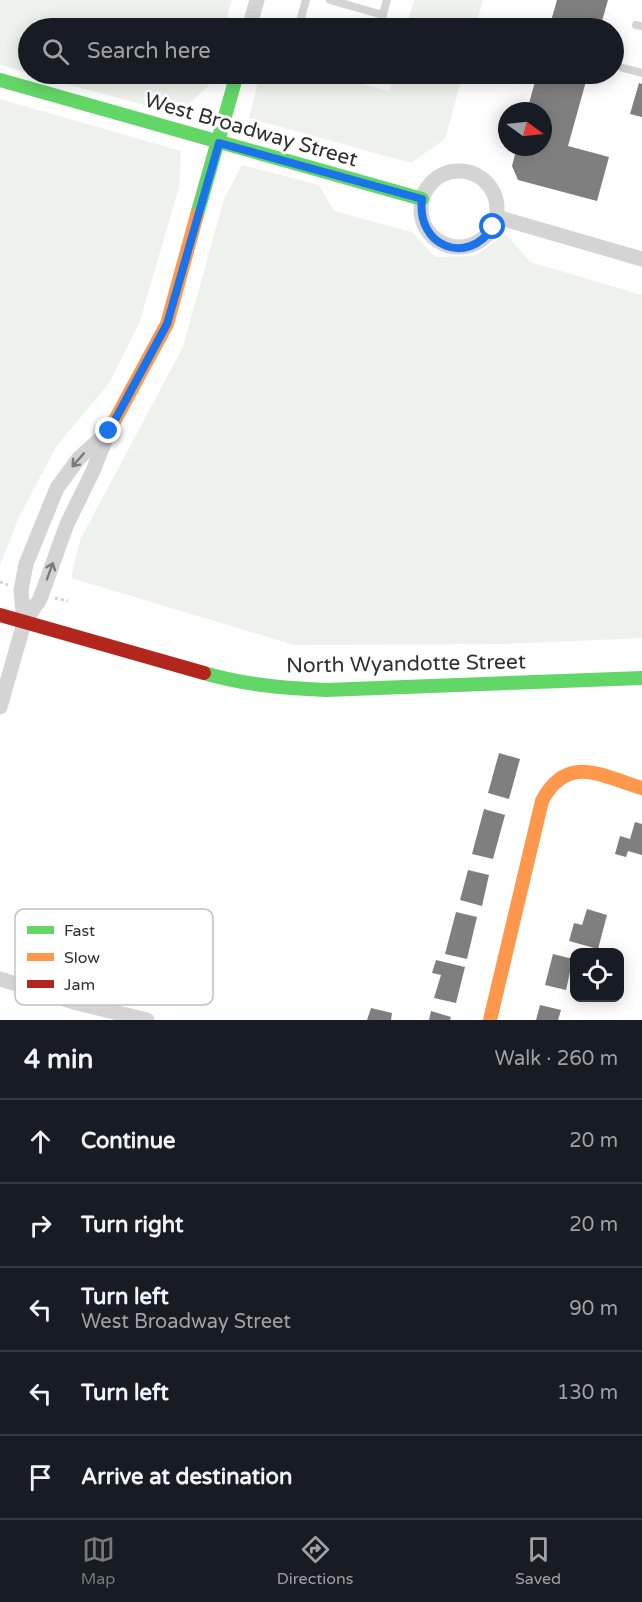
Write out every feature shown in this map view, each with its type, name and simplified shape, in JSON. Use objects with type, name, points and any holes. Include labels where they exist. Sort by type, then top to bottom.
[{"type":"street","points":[[255,18],[257,0]]},
{"type":"street","name":"West Broadway Street","points":[[0,80],[422,199]]},
{"type":"street","points":[[0,707],[24,623],[40,599],[67,524],[93,471],[109,431],[167,324],[234,84]]},
{"type":"street","points":[[452,171],[469,172],[477,175],[490,186],[496,201],[497,217],[488,236],[480,242],[460,248],[450,247],[440,244],[426,229],[422,220],[422,199],[436,178],[452,171]]},
{"type":"street","points":[[497,217],[642,259]]},
{"type":"street","points":[[24,623],[21,590],[26,564],[57,488],[79,458],[109,431]]},
{"type":"street","name":"North Wyandotte Street","points":[[0,615],[234,682],[274,688],[326,690],[642,678]]},
{"type":"street","points":[[490,1020],[542,801],[548,789],[560,778],[572,772],[585,773],[642,788]]},
{"type":"street","points":[[0,979],[15,984]]},
{"type":"street","points":[[85,1005],[147,1020]]},
{"type":"lane","points":[[301,18],[306,0]]},
{"type":"lane","points":[[330,0],[383,15]]},
{"type":"lane","points":[[382,18],[387,0]]},
{"type":"lane","points":[[624,68],[642,73]]},
{"type":"shaded area","points":[[0,0],[232,0],[227,18],[18,18],[18,70],[0,65]]},
{"type":"shaded area","points":[[414,0],[483,0],[478,18],[409,18]]},
{"type":"shaded area","points":[[66,84],[209,84],[178,114]]},
{"type":"shaded area","points":[[258,84],[361,84],[389,91],[391,84],[460,84],[445,139],[411,163],[249,118]]},
{"type":"shaded area","points":[[0,99],[181,151],[179,187],[140,321],[109,383],[56,447],[19,517],[0,565]]},
{"type":"shaded area","points":[[242,165],[319,185],[334,211],[412,232],[435,257],[474,256],[506,234],[530,262],[642,295],[642,638],[508,644],[294,645],[71,578],[80,540],[183,347],[224,199]]},
{"type":"building","points":[[557,0],[608,0],[603,18],[552,18]]},
{"type":"building","points":[[639,83],[642,84],[642,117],[630,114]]},
{"type":"building","points":[[534,84],[585,84],[568,146],[609,157],[597,201],[518,180],[512,166],[515,156],[552,156],[552,102],[529,102]]},
{"type":"building","points":[[499,753],[520,759],[509,799],[488,793]]},
{"type":"building","points":[[484,809],[505,815],[493,859],[472,854]]},
{"type":"building","points":[[635,822],[642,824],[642,855],[628,851],[626,857],[615,854],[620,836],[630,839]]},
{"type":"building","points":[[468,870],[489,875],[482,906],[460,900]]},
{"type":"building","points":[[587,909],[607,915],[598,948],[569,941],[574,923],[582,925]]},
{"type":"building","points":[[456,912],[477,917],[467,959],[445,954]]},
{"type":"building","points":[[553,954],[570,958],[566,990],[545,985]]},
{"type":"building","points":[[436,960],[465,967],[456,1003],[434,998],[441,975],[432,973]]},
{"type":"building","points":[[540,1005],[561,1010],[558,1020],[536,1020]]},
{"type":"building","points":[[371,1008],[392,1013],[391,1020],[367,1020]]},
{"type":"building","points":[[431,1011],[451,1017],[450,1020],[429,1020]]},
{"type":"traffic: fast","points":[[0,80],[422,199]]},
{"type":"traffic: fast","points":[[197,215],[234,84]]},
{"type":"traffic: fast","points":[[204,673],[264,685],[326,690],[642,678]]},
{"type":"traffic: slow","points":[[109,431],[167,324],[197,215]]},
{"type":"traffic: slow","points":[[490,1020],[542,801],[552,786],[563,777],[574,773],[599,774],[642,788]]},
{"type":"traffic: jam","points":[[0,615],[204,673]]},
{"type":"route","points":[[109,431],[167,324],[219,143],[422,199],[420,210],[422,220],[432,237],[440,244],[460,248],[470,247],[488,236],[493,227]]}]
